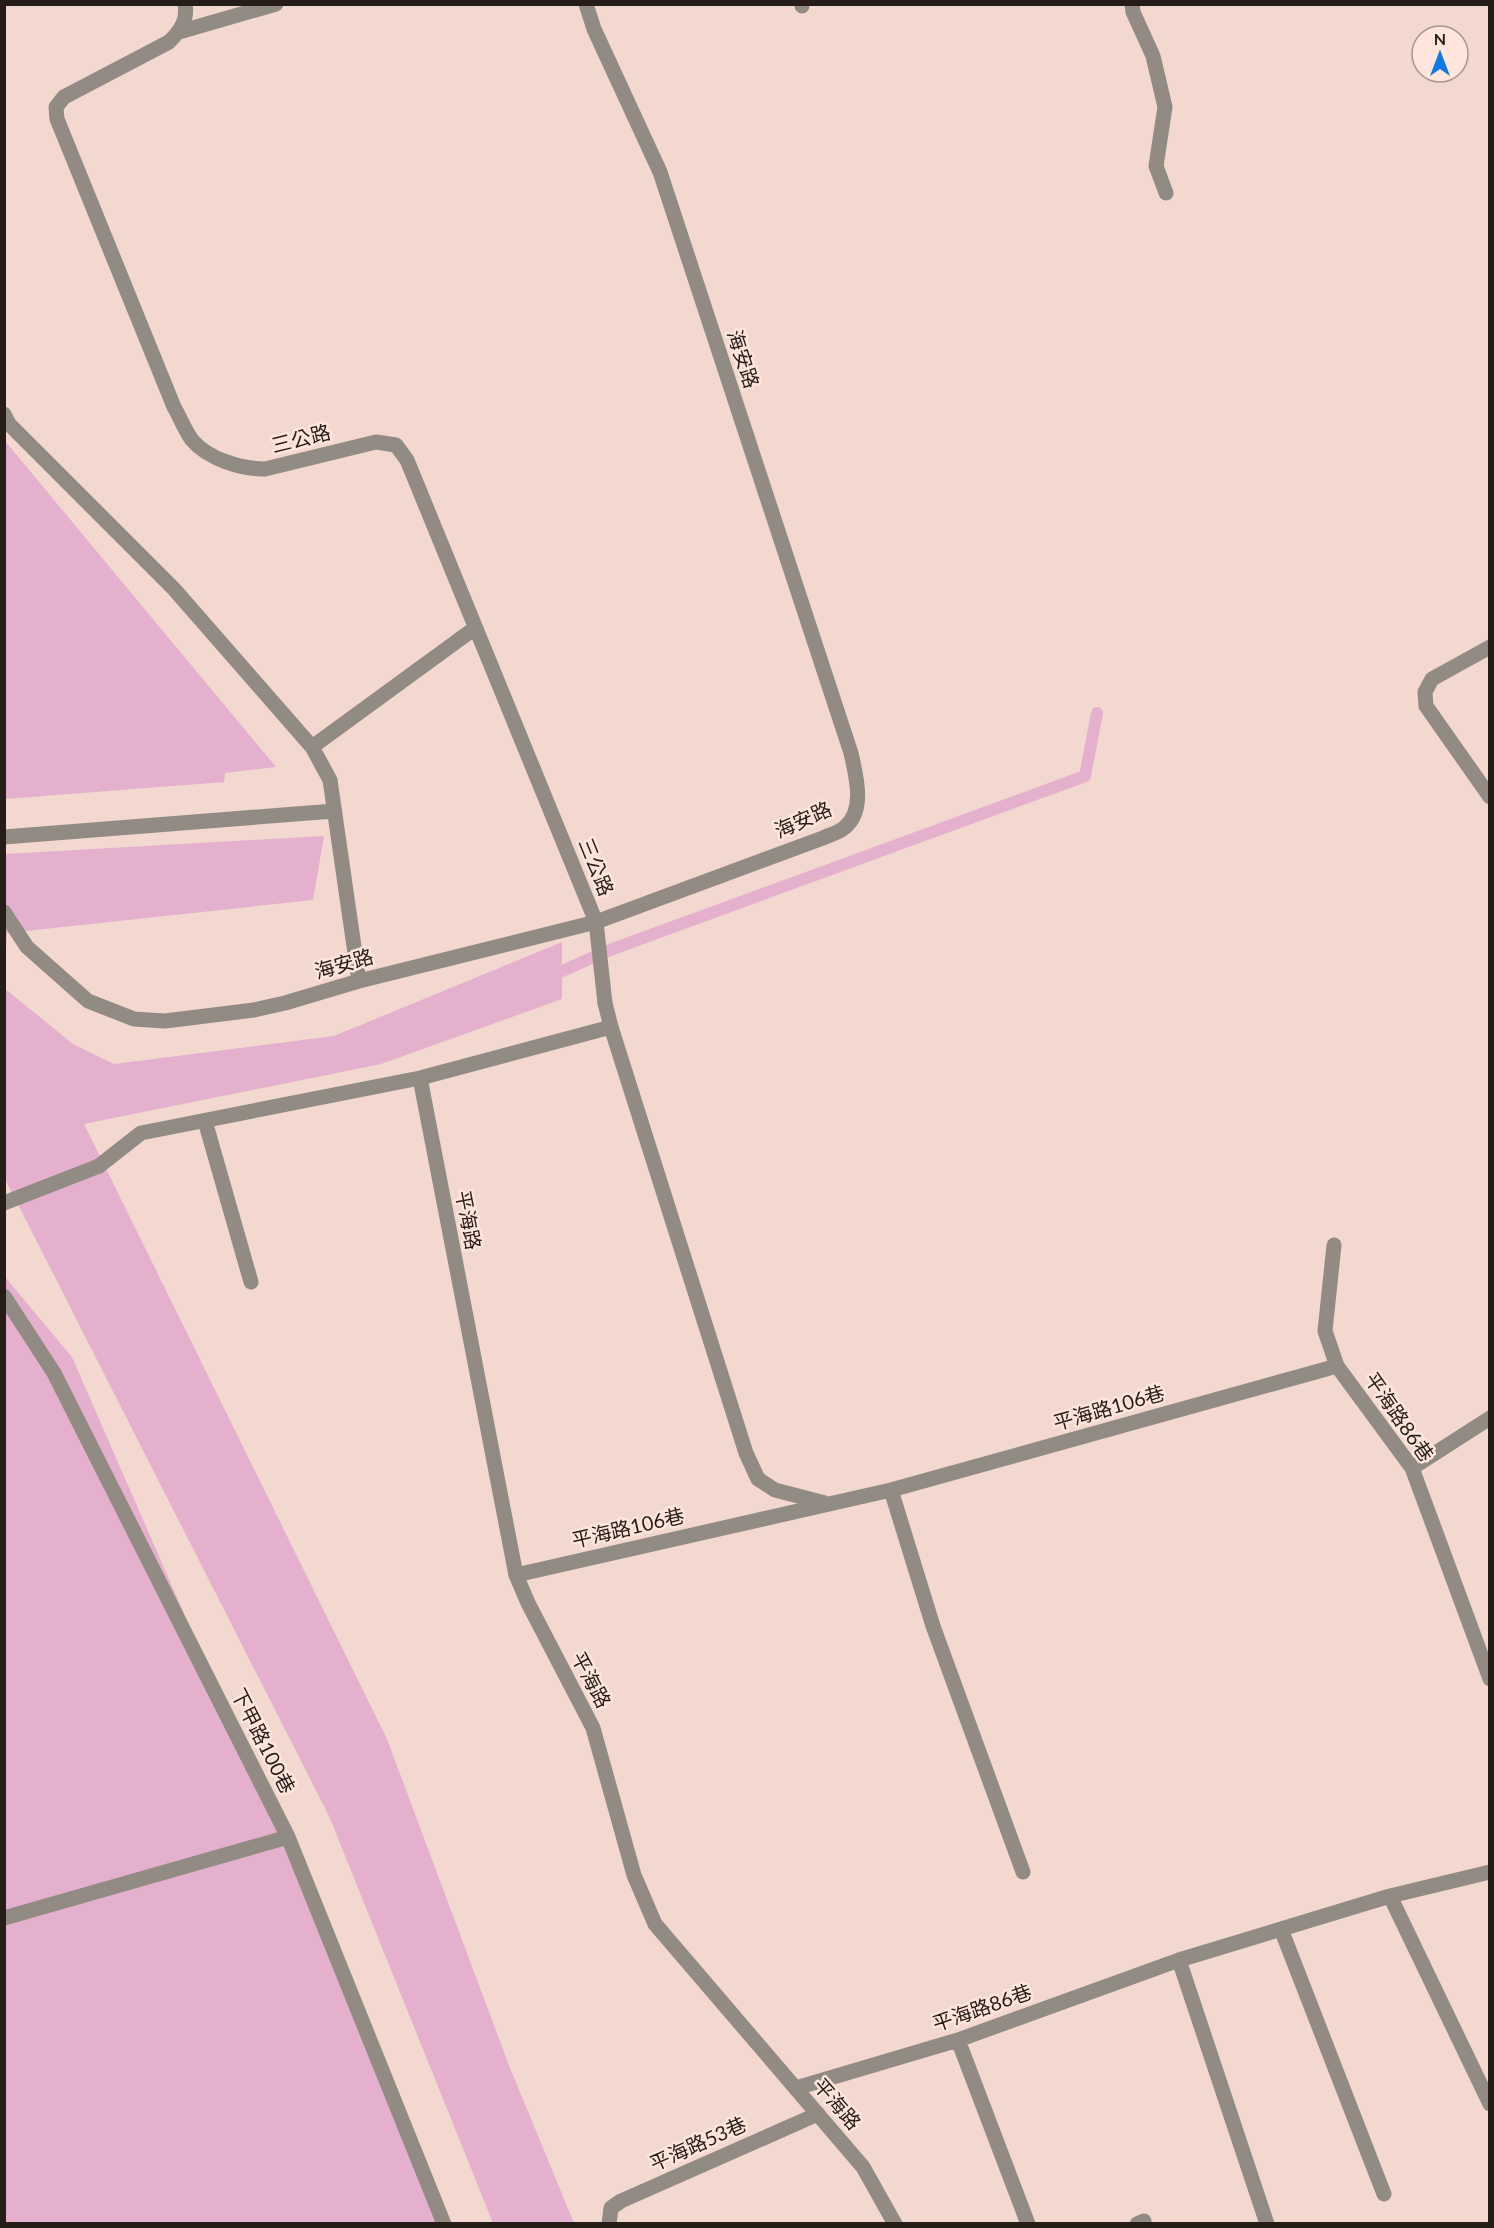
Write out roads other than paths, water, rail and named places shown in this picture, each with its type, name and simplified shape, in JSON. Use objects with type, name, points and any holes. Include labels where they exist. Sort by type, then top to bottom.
[{"type":"street","points":[[179,32],[187,15],[185,4]]},
{"type":"street","name":"三公路","points":[[276,4],[179,32],[169,42],[64,97],[56,107],[57,119],[174,407],[192,440],[206,453],[248,469],[265,469],[376,442],[396,445],[407,460],[596,922],[605,1003],[611,1027],[746,1453],[758,1479],[775,1490],[828,1504]]},
{"type":"street","name":"海安路","points":[[4,912],[27,947],[88,1001],[134,1019],[165,1021],[254,1010],[285,1003],[359,981],[596,922],[845,828],[857,809],[857,778],[660,172],[594,29],[586,4]]},
{"type":"street","points":[[1131,4],[1153,56],[1165,107],[1156,166],[1166,194]]},
{"type":"street","points":[[4,414],[9,424],[174,588],[312,747],[330,780],[359,981]]},
{"type":"street","points":[[312,747],[475,628]]},
{"type":"street","points":[[1490,647],[1432,679],[1425,692],[1426,706],[1490,797]]},
{"type":"street","points":[[4,837],[334,811]]},
{"type":"street","points":[[4,1203],[99,1166],[141,1133],[420,1078],[611,1027]]},
{"type":"street","name":"平海路","points":[[420,1078],[516,1575],[528,1604],[593,1728],[634,1875],[656,1924],[863,2167],[895,2223]]},
{"type":"street","points":[[206,1121],[250,1282]]},
{"type":"street","name":"平海路86巷","points":[[1334,1245],[1325,1330],[1337,1365],[1412,1468],[1490,1679]]},
{"type":"street","name":"下甲路100巷","points":[[4,1296],[54,1373],[288,1837],[444,2223]]},
{"type":"street","name":"平海路106巷","points":[[516,1575],[891,1490],[1337,1365]]},
{"type":"street","points":[[1412,1468],[1490,1419]]},
{"type":"street","points":[[891,1490],[933,1626],[1023,1872]]},
{"type":"street","points":[[4,1918],[288,1837]]},
{"type":"street","name":"平海路86巷","points":[[796,2088],[958,2040],[1179,1960],[1390,1896],[1490,1872]]},
{"type":"street","points":[[1390,1896],[1490,2104]]},
{"type":"street","points":[[1281,1929],[1384,2194]]},
{"type":"street","points":[[1179,1960],[1268,2223]]},
{"type":"street","points":[[958,2040],[1028,2223]]},
{"type":"street","name":"平海路53巷","points":[[609,2223],[611,2208],[621,2201],[818,2114]]},
{"type":"waterway","points":[[562,971],[610,950],[1085,776],[1097,713]]}]
